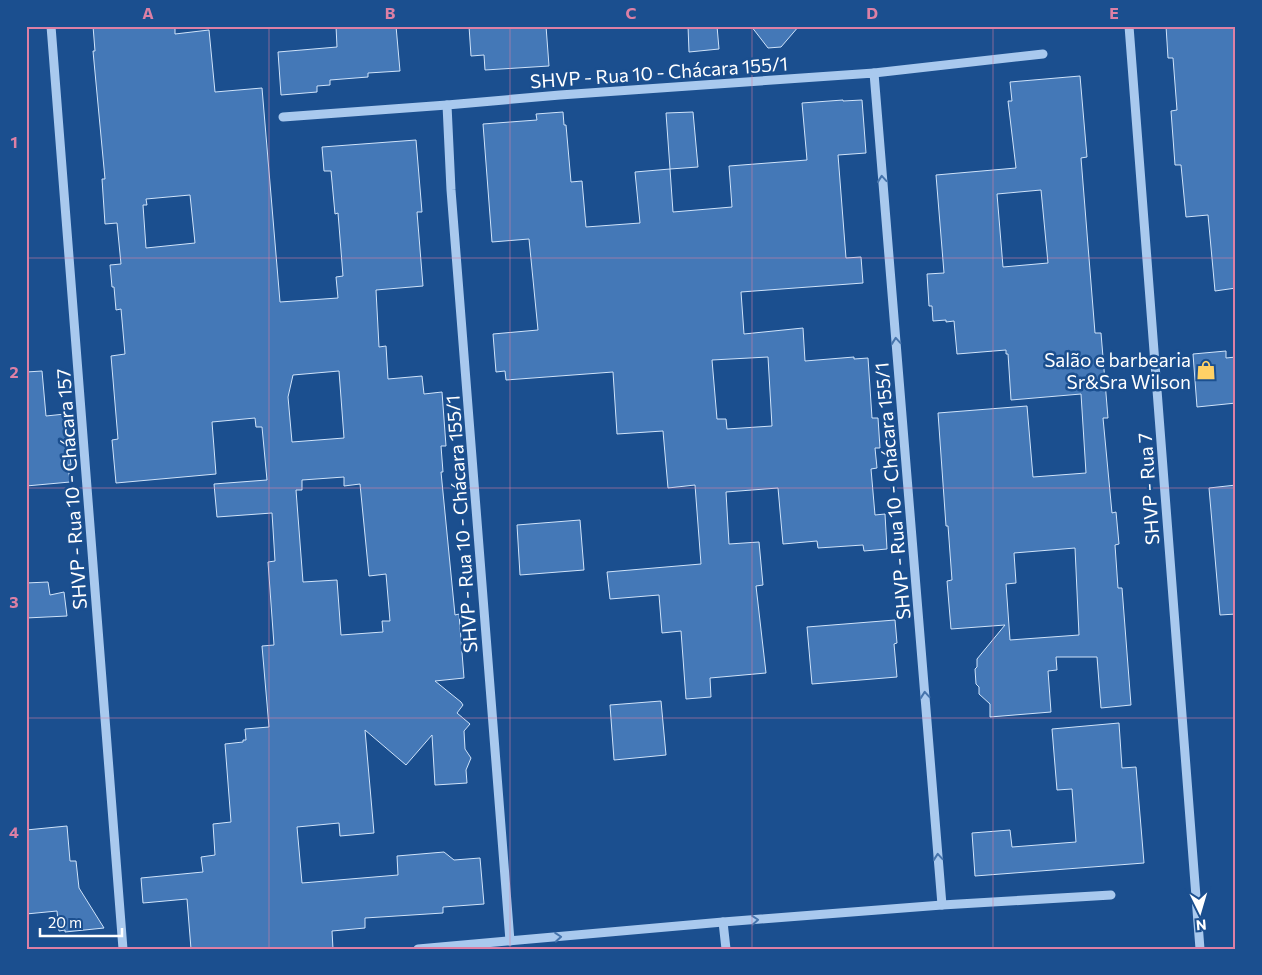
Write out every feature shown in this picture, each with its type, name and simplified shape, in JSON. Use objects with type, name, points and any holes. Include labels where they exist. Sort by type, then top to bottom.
[{"type":"street","name":"SHVP - Rua 10 - Chácara 157","points":[[51,26],[123,949]]},
{"type":"street","name":"SHVP - Rua 7","points":[[1129,26],[1200,949]]},
{"type":"street","name":"SHVP - Rua 10 - Chácara 155/1","points":[[283,117],[447,105],[560,94],[874,73],[1043,54]]},
{"type":"street","name":"SHVP - Rua 10 - Chácara 155/1","points":[[874,73],[942,905]]},
{"type":"street","name":"SHVP - Rua 10 - Chácara 155/1","points":[[447,105],[451,190],[510,941]]},
{"type":"street","points":[[418,949],[723,922],[942,905],[1111,895]]},
{"type":"street","points":[[723,922],[726,949]]},
{"type":"building","points":[[93,26],[175,26],[175,34],[209,30],[215,92],[262,88],[280,302],[338,298],[336,277],[343,276],[338,213],[335,214],[331,171],[324,171],[322,147],[416,140],[422,212],[417,212],[423,286],[376,290],[379,347],[386,346],[388,379],[422,376],[424,394],[442,392],[446,446],[441,446],[443,472],[441,472],[455,615],[459,614],[464,678],[435,681],[461,702],[463,705],[457,713],[470,724],[464,731],[465,749],[471,758],[466,770],[467,783],[435,785],[432,735],[406,765],[365,730],[374,833],[340,836],[339,823],[297,827],[302,883],[398,875],[397,856],[444,852],[454,860],[480,858],[484,904],[443,907],[443,913],[365,918],[365,928],[332,931],[333,949],[191,949],[187,899],[143,903],[141,878],[203,872],[201,857],[215,855],[213,824],[231,822],[225,744],[246,740],[245,729],[269,727],[262,646],[274,645],[268,562],[275,561],[272,513],[217,517],[214,484],[267,480],[262,427],[256,427],[255,418],[212,422],[216,474],[116,483],[112,440],[118,439],[111,356],[125,354],[121,309],[116,310],[110,265],[121,264],[117,223],[105,224],[102,179],[105,179],[93,51],[95,51]],"holes":[[[190,195],[195,243],[146,248],[143,205],[147,205],[146,199]],[[339,371],[344,438],[292,442],[288,397],[293,375]],[[344,477],[344,486],[360,484],[369,576],[386,574],[390,621],[382,621],[383,632],[341,635],[337,580],[303,582],[296,490],[302,490],[302,480]]]},
{"type":"building","points":[[336,26],[396,26],[400,71],[368,73],[368,77],[330,80],[330,85],[317,86],[317,92],[281,95],[278,52],[337,47]]},
{"type":"building","points":[[469,26],[546,26],[549,66],[485,70],[484,55],[471,56]]},
{"type":"building","points":[[688,26],[717,26],[719,49],[689,52]]},
{"type":"building","points":[[751,26],[799,26],[781,47],[768,48]]},
{"type":"building","points":[[1166,26],[1236,26],[1236,288],[1215,291],[1208,215],[1186,217],[1181,165],[1175,165],[1171,111],[1177,110],[1173,58],[1168,58]]},
{"type":"building","points":[[1080,76],[1087,157],[1081,158],[1095,333],[1101,333],[1108,418],[1103,418],[1112,513],[1116,512],[1119,544],[1115,545],[1118,588],[1122,588],[1131,705],[1101,708],[1097,657],[1056,657],[1057,670],[1048,671],[1051,712],[990,717],[990,704],[979,694],[975,669],[977,667],[977,659],[1005,625],[951,629],[947,581],[952,580],[938,413],[1027,406],[1033,477],[1086,473],[1081,394],[1011,400],[1008,354],[1006,354],[1006,350],[957,354],[954,321],[933,321],[932,306],[929,306],[927,274],[944,273],[936,175],[1016,168],[1008,101],[1012,101],[1010,82]],"holes":[[[1041,190],[1048,263],[1003,267],[997,194]],[[1075,548],[1079,635],[1010,640],[1006,584],[1016,583],[1014,553]]]},
{"type":"building","points":[[862,100],[866,153],[838,155],[846,258],[861,257],[863,283],[741,292],[744,334],[803,328],[805,361],[854,357],[854,359],[868,358],[872,418],[878,418],[880,448],[875,448],[877,468],[871,469],[875,515],[885,514],[887,549],[864,551],[863,545],[818,548],[817,541],[783,544],[778,488],[726,492],[729,544],[759,542],[763,585],[756,586],[766,673],[710,678],[711,697],[686,699],[681,631],[662,633],[659,595],[610,599],[607,572],[701,564],[695,485],[668,488],[663,431],[617,434],[613,372],[506,380],[505,371],[496,372],[493,334],[538,330],[529,239],[492,242],[483,124],[537,120],[536,114],[563,112],[564,125],[566,125],[571,182],[582,181],[586,227],[640,223],[635,172],[670,169],[673,212],[732,207],[729,166],[807,160],[802,103]],"holes":[[[768,357],[772,426],[727,429],[726,419],[717,419],[712,360]]]},
{"type":"building","points":[[693,112],[698,167],[670,169],[666,113]]},
{"type":"building","points":[[1226,351],[1226,358],[1236,357],[1236,403],[1197,407],[1193,354]]},
{"type":"building","points":[[42,371],[46,416],[65,414],[71,465],[68,465],[70,482],[26,486],[26,372]]},
{"type":"building","points":[[1236,485],[1236,614],[1220,615],[1209,488]]},
{"type":"building","points":[[580,520],[584,570],[520,575],[517,525]]},
{"type":"building","points":[[48,582],[50,595],[64,592],[67,616],[26,618],[26,583]]},
{"type":"building","points":[[895,620],[897,643],[894,644],[897,677],[812,684],[807,627]]},
{"type":"building","points":[[661,701],[666,755],[614,760],[610,705]]},
{"type":"building","points":[[1119,723],[1122,768],[1136,767],[1144,863],[975,876],[972,833],[1010,830],[1012,847],[1076,842],[1072,789],[1057,790],[1052,729]]},
{"type":"building","points":[[67,826],[70,861],[76,861],[79,888],[104,928],[59,931],[57,911],[26,914],[26,830]]},
{"type":"place","name":"Salão e barbearia Sr&Sra Wilson","points":[[1206,370]]}]
